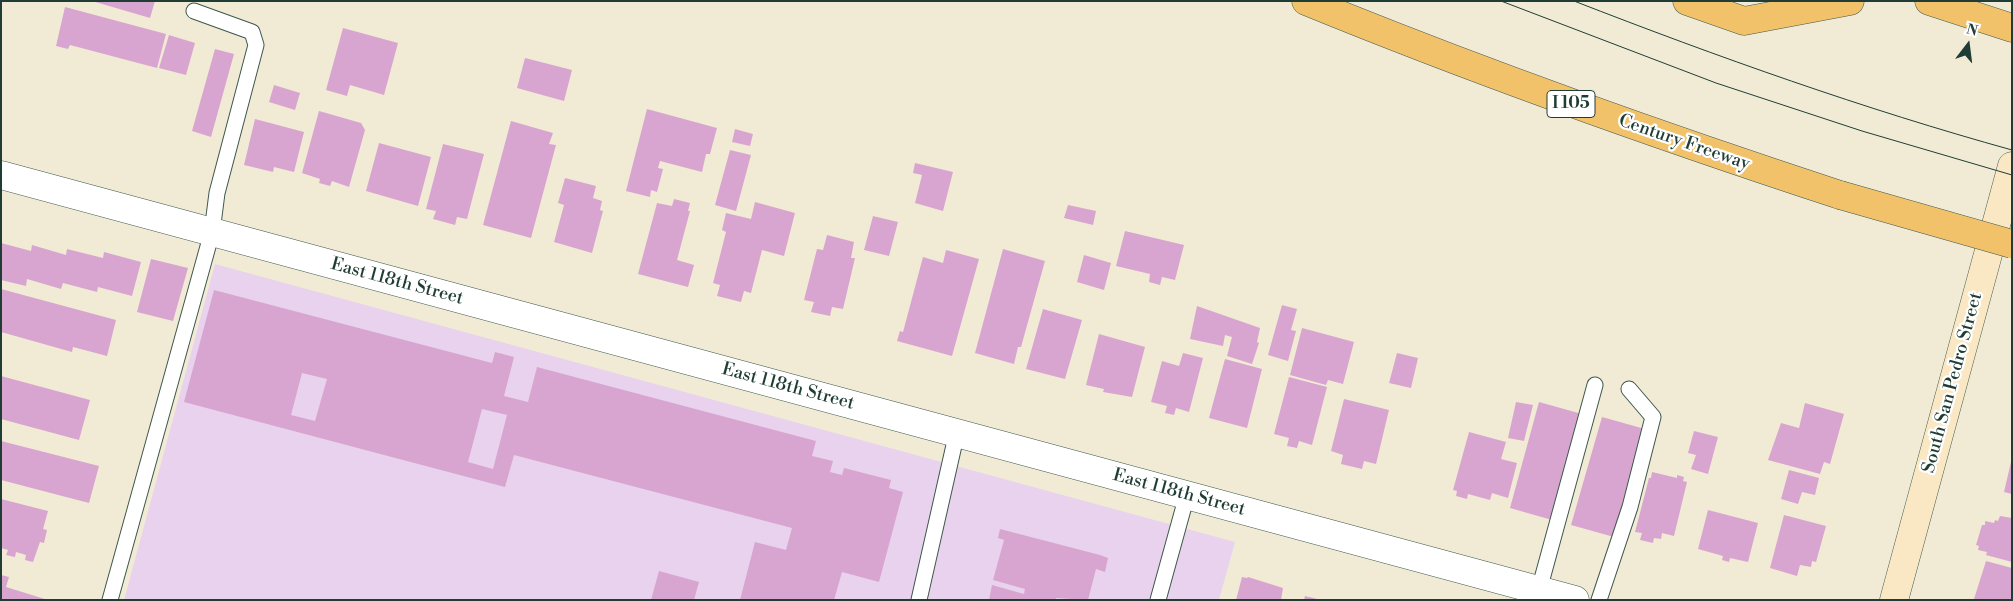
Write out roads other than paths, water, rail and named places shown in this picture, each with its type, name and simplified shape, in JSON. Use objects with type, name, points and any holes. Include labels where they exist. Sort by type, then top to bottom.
[{"type":"highway","name":"Century Freeway","points":[[1306,1],[1403,40],[1600,114],[1840,195],[2012,244]]},
{"type":"highway","points":[[1687,1],[1744,21],[1850,1]]},
{"type":"highway","points":[[1929,1],[2012,28]]},
{"type":"street","name":"South San Pedro Street","points":[[1894,600],[2012,166]]},
{"type":"street","name":"East 118th Street","points":[[1,175],[1575,600]]},
{"type":"lane","points":[[110,600],[212,232],[217,194],[256,45],[252,32],[194,11]]},
{"type":"lane","points":[[1539,590],[1595,385]]},
{"type":"lane","points":[[1599,600],[1630,507],[1653,417],[1629,389]]},
{"type":"lane","points":[[919,600],[957,432]]},
{"type":"lane","points":[[1158,600],[1187,495]]},
{"type":"tram line","points":[[1501,1],[1716,83],[1862,131],[2012,175]]},
{"type":"tram line","points":[[1574,1],[1682,42],[1846,100],[2012,150]]}]
